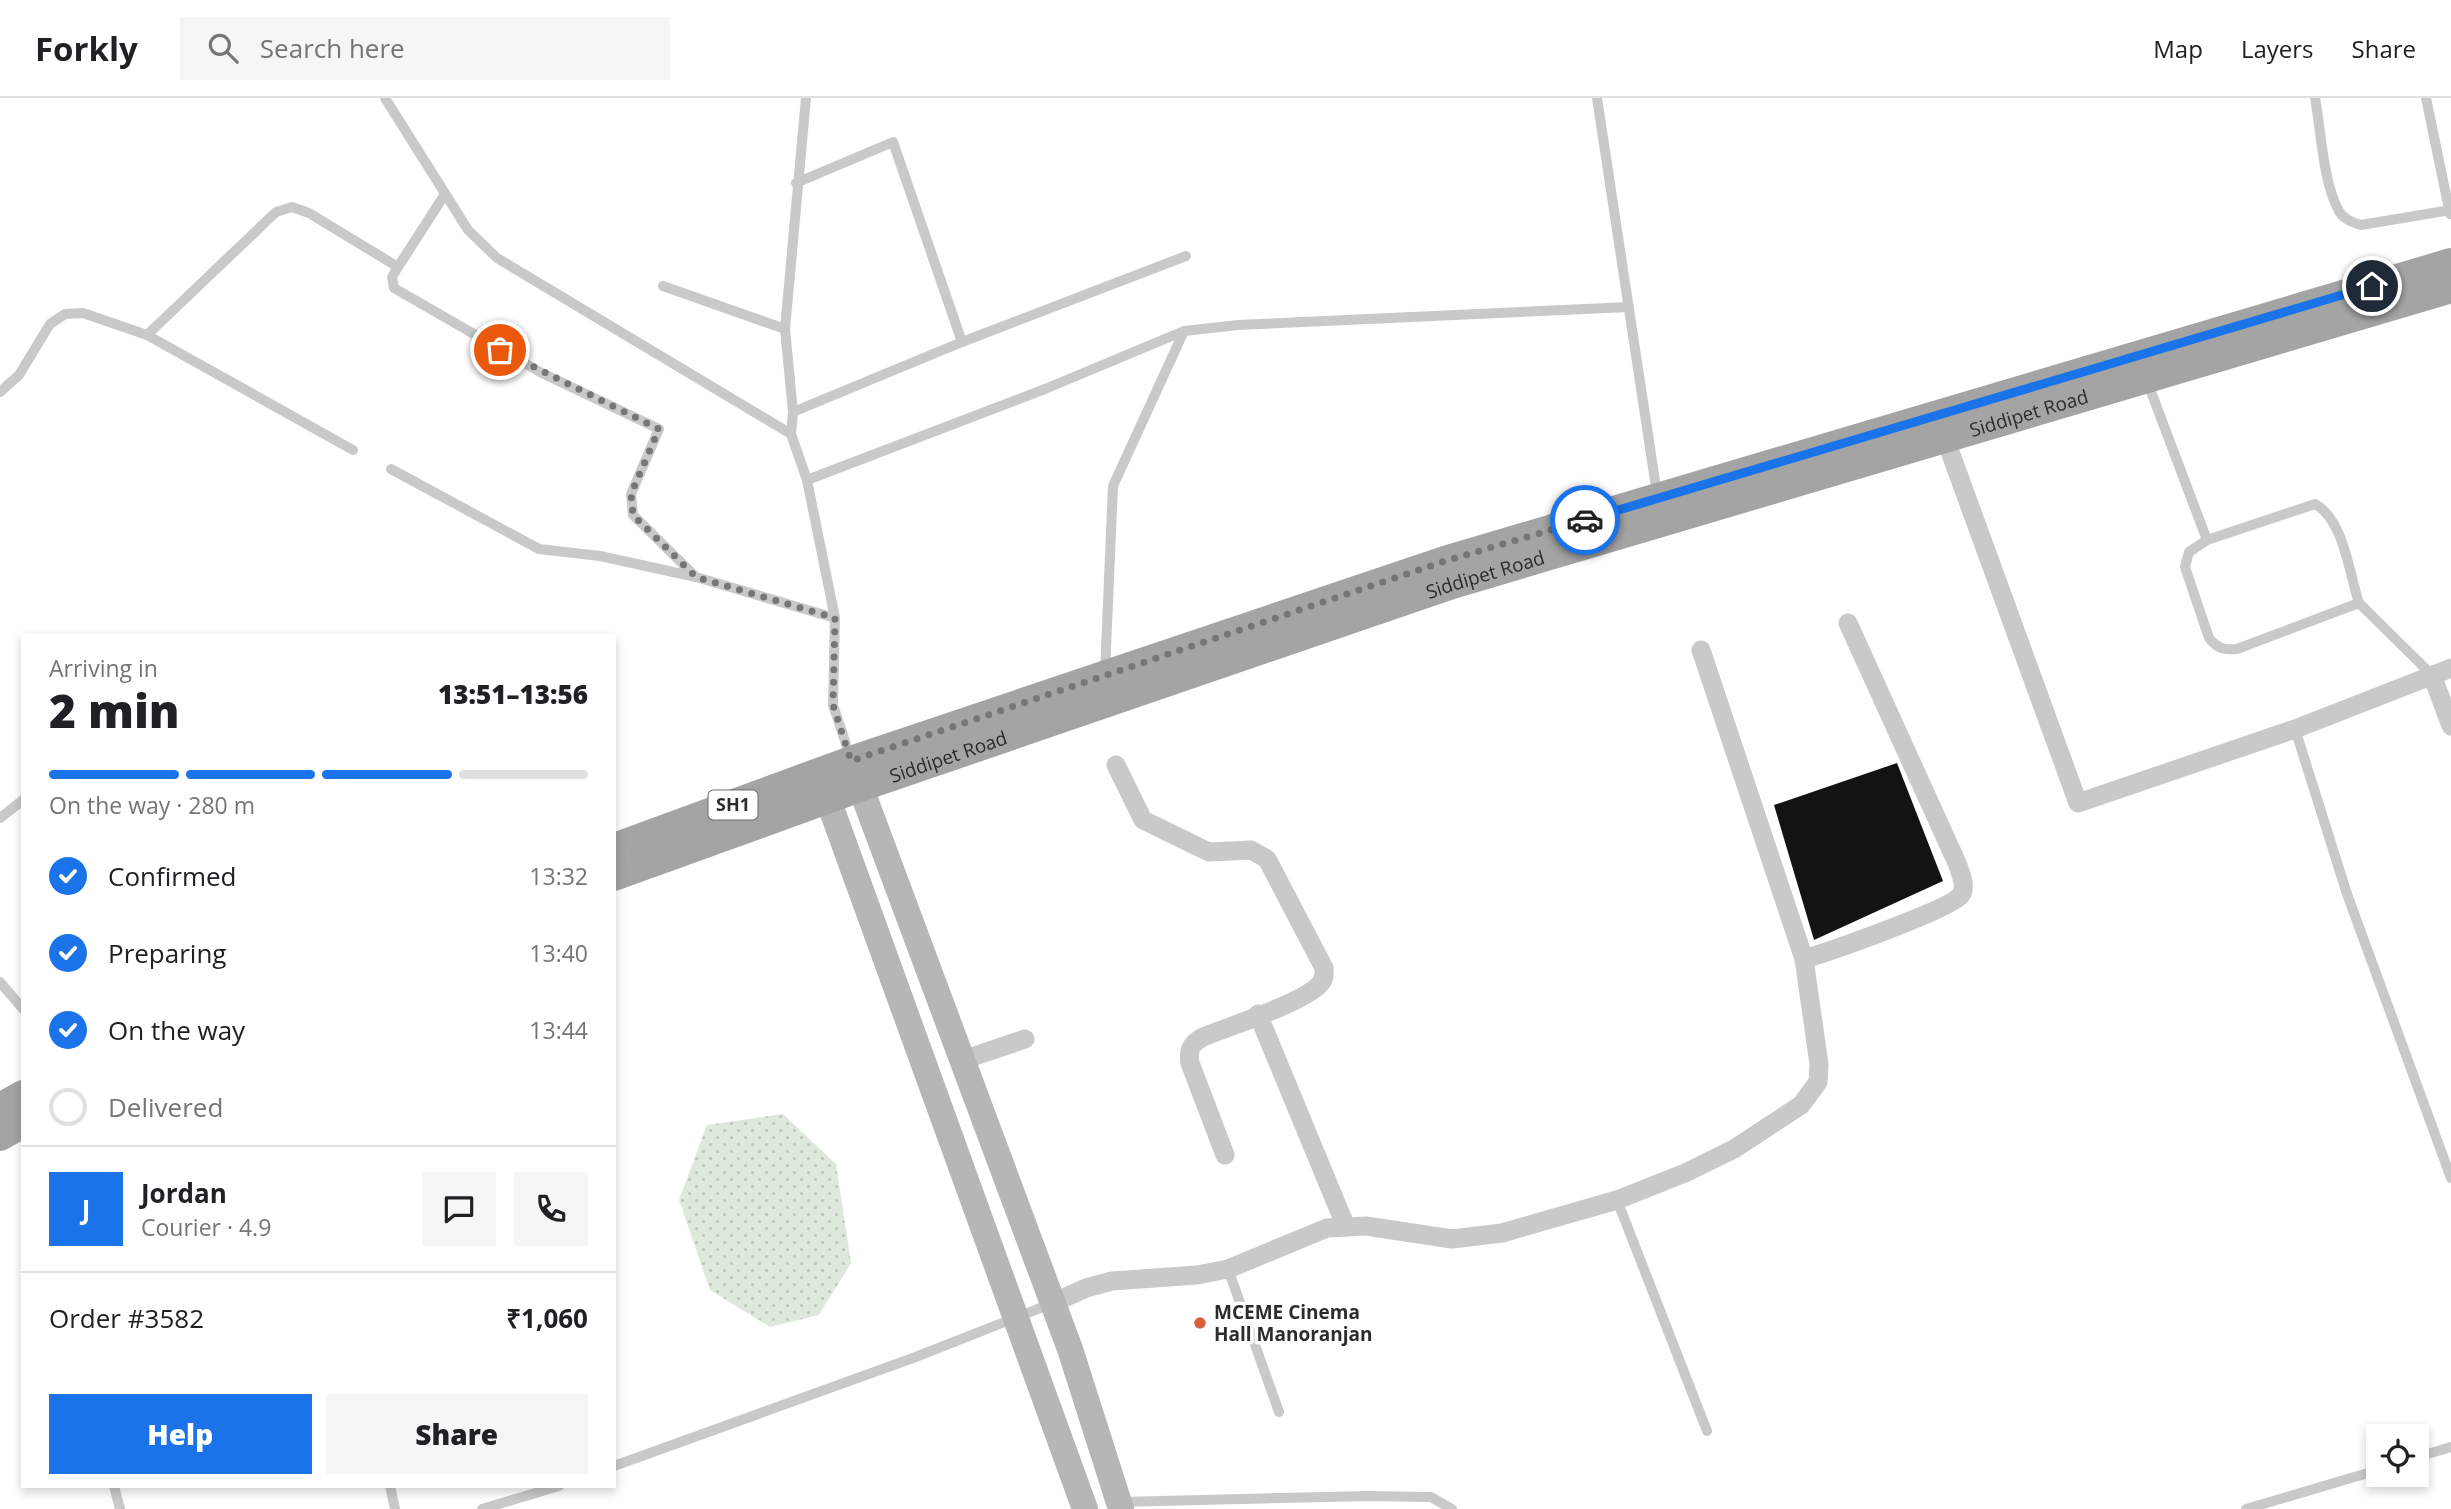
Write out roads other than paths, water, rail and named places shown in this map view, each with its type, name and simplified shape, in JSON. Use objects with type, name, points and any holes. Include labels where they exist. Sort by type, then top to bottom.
[{"type":"main road","name":"Siddipet Road","points":[[616,875],[823,786],[1104,676],[1445,561],[2451,263]]},
{"type":"main road","name":"Siddipet Road","points":[[856,774],[1452,584],[2451,288]]},
{"type":"main road","name":"Siddipet Road","points":[[616,847],[823,786]]},
{"type":"main road","points":[[0,1108],[21,1096]]},
{"type":"main road","points":[[0,1136],[21,1124]]},
{"type":"street","points":[[1945,438],[2078,803],[2295,729],[2451,668]]},
{"type":"street","points":[[1804,959],[1906,922],[1950,902],[1960,896],[1963,889],[1957,863],[1848,623]]},
{"type":"street","points":[[1053,1303],[1086,1288],[1112,1281],[1197,1275],[1228,1269],[1327,1228],[1366,1226],[1422,1236],[1476,1239],[1617,1200],[1734,1149],[1801,1105],[1811,1095],[1818,1082],[1819,1063],[1804,959],[1701,650]]},
{"type":"street","points":[[2432,675],[2451,726]]},
{"type":"street","points":[[1116,765],[1143,820],[1209,852],[1251,850],[1268,859],[1318,955],[1325,976],[1320,984],[1301,996],[1203,1037],[1193,1043],[1188,1051],[1190,1063],[1225,1155]]},
{"type":"street","points":[[856,774],[1053,1303],[1120,1506]]},
{"type":"street","points":[[823,786],[1085,1509]]},
{"type":"street","points":[[1258,1014],[1346,1227]]},
{"type":"street","points":[[916,1045],[952,1033]]},
{"type":"street","points":[[962,1060],[1026,1039]]},
{"type":"street","points":[[969,1192],[1006,1177]]},
{"type":"lane","points":[[386,98],[468,230],[497,258],[791,434]]},
{"type":"lane","points":[[806,98],[796,183],[785,328],[793,412],[791,434],[807,480],[835,618],[833,705],[856,774]]},
{"type":"lane","points":[[1597,98],[1658,498]]},
{"type":"lane","points":[[2315,98],[2330,184],[2339,211],[2348,221],[2361,225],[2451,212],[2426,98]]},
{"type":"lane","points":[[796,183],[893,142],[962,342]]},
{"type":"lane","points":[[445,194],[392,277],[394,288],[540,372],[659,429],[631,494],[633,515],[696,577]]},
{"type":"lane","points":[[147,335],[276,212],[292,207],[309,213],[398,267]]},
{"type":"lane","points":[[793,412],[962,342],[1186,256]]},
{"type":"lane","points":[[663,286],[785,328]]},
{"type":"lane","points":[[807,480],[1045,390],[1184,331],[1237,325],[1629,307]]},
{"type":"lane","points":[[0,391],[19,375],[50,324],[65,314],[83,313],[147,335],[353,450]]},
{"type":"lane","points":[[1104,676],[1113,486],[1184,331]]},
{"type":"lane","points":[[2146,379],[2207,540]]},
{"type":"lane","points":[[391,469],[539,549],[600,556],[696,577],[835,618]]},
{"type":"lane","points":[[2359,603],[2237,649],[2224,650],[2209,638],[2185,567],[2189,552],[2207,540],[2315,504],[2328,511],[2359,603],[2432,675]]},
{"type":"lane","points":[[2295,729],[2347,894],[2451,1178]]},
{"type":"lane","points":[[0,818],[21,802]]},
{"type":"lane","points":[[0,982],[21,1007]]},
{"type":"lane","points":[[1617,1200],[1707,1430]]},
{"type":"lane","points":[[1228,1269],[1279,1412]]},
{"type":"lane","points":[[616,1465],[1053,1303]]},
{"type":"lane","points":[[2429,1453],[2451,1447]]},
{"type":"lane","points":[[2246,1509],[2366,1474]]},
{"type":"lane","points":[[115,1488],[120,1509]]},
{"type":"lane","points":[[391,1488],[396,1509]]},
{"type":"lane","points":[[482,1509],[552,1488]]},
{"type":"lane","points":[[1120,1506],[1368,1496],[1431,1497],[1452,1509]]},
{"type":"place","name":"MCEME Cinema Hall Manoranjan","points":[[1200,1323]]}]
